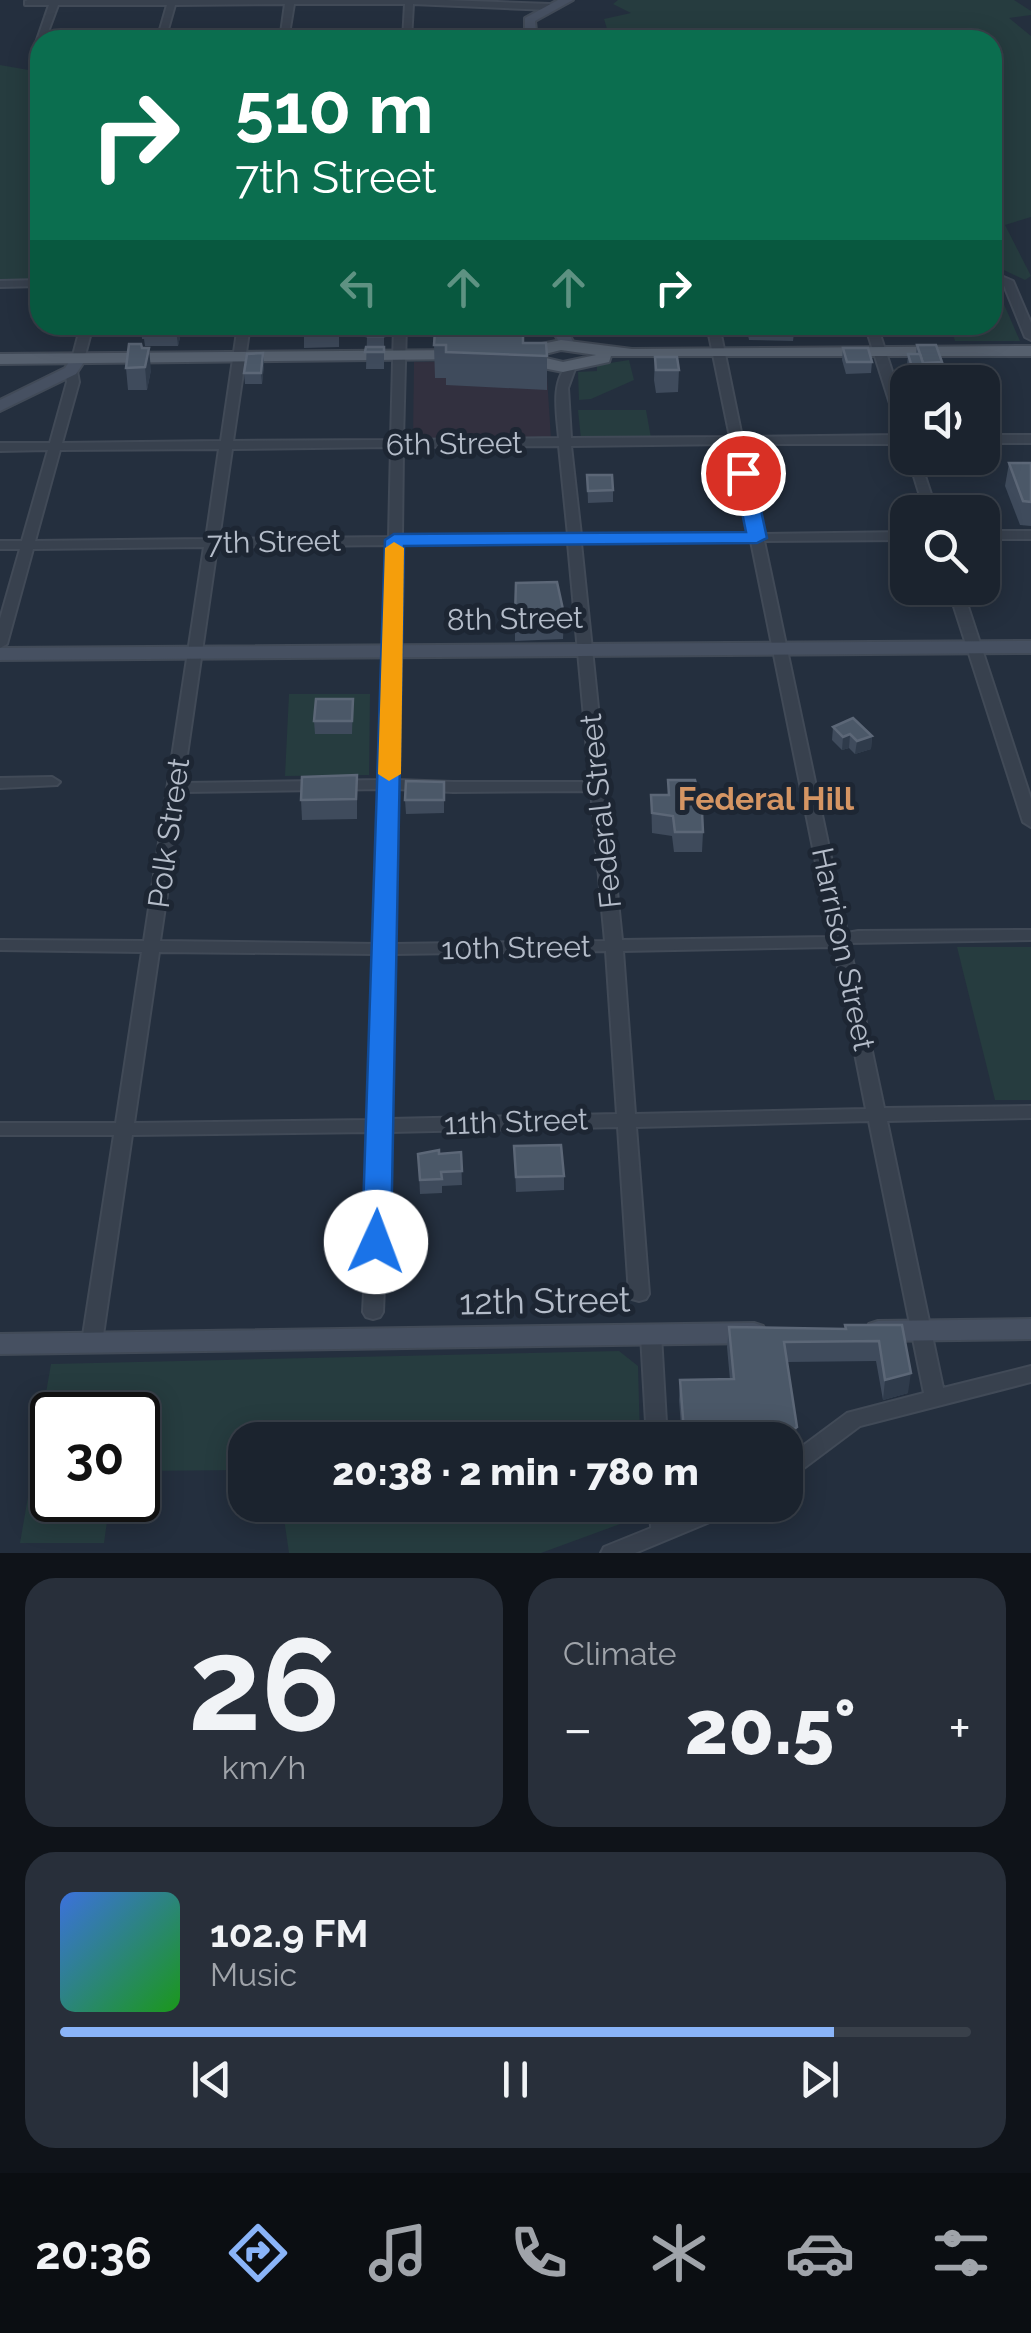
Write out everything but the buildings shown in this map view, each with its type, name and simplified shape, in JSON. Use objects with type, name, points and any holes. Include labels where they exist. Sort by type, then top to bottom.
[{"type":"main road","points":[[0,359],[74,365],[238,357],[497,355],[558,350],[632,354],[1031,351]]},
{"type":"street","points":[[530,30],[528,20],[567,0]]},
{"type":"street","points":[[286,30],[290,1]]},
{"type":"street","points":[[28,2],[520,3],[550,7]]},
{"type":"street","points":[[45,30],[55,2]]},
{"type":"street","points":[[164,30],[172,2]]},
{"type":"street","points":[[408,30],[409,2]]},
{"type":"street","points":[[1002,278],[1008,281],[1031,336]]},
{"type":"street","points":[[0,284],[30,283]]},
{"type":"street","points":[[0,644],[83,335]]},
{"type":"street","name":"Polk Street","points":[[92,1342],[121,1130],[153,948],[173,788],[198,652],[242,335]]},
{"type":"street","points":[[373,1312],[382,1126],[400,335]]},
{"type":"street","name":"Harrison Street","points":[[715,335],[935,1396]]},
{"type":"street","points":[[874,335],[890,384]]},
{"type":"street","name":"Federal Street","points":[[558,350],[562,388]]},
{"type":"street","name":"Federal Street","points":[[558,350],[614,946],[639,1294]]},
{"type":"street","points":[[0,406],[74,365]]},
{"type":"street","name":"6th Street","points":[[0,447],[890,439]]},
{"type":"street","points":[[1000,439],[1031,439]]},
{"type":"street","points":[[1000,535],[1031,535]]},
{"type":"street","name":"7th Street","points":[[0,545],[890,536]]},
{"type":"street","points":[[961,605],[1024,777],[1031,822]]},
{"type":"street","name":"8th Street","points":[[0,654],[1031,647]]},
{"type":"street","points":[[0,784],[52,782]]},
{"type":"street","points":[[173,788],[599,786]]},
{"type":"street","name":"10th Street","points":[[0,945],[384,949],[826,944],[868,935],[1031,936]]},
{"type":"street","name":"11th Street","points":[[0,1130],[1031,1112]]},
{"type":"street","points":[[845,1332],[1031,1329]]},
{"type":"street","name":"12th Street","points":[[0,1344],[789,1333]]},
{"type":"street","points":[[651,1334],[656,1422]]},
{"type":"street","points":[[803,1456],[854,1418],[1031,1374]]},
{"type":"street","points":[[662,1522],[662,1533]]},
{"type":"street","points":[[612,1553],[688,1522]]},
{"type":"shaded area","points":[[472,361],[547,376],[551,439],[413,440],[414,362]]},
{"type":"green space","points":[[618,0],[1014,0],[1031,11],[1031,15],[1009,18],[1031,36],[1031,217],[1005,225],[1031,276],[1025,280],[1002,269],[1002,30],[607,30],[604,19],[631,13],[613,4]]},
{"type":"green space","points":[[0,65],[30,70],[30,281],[0,281]]},
{"type":"green space","points":[[1002,300],[1020,341],[955,341],[953,335],[1002,335]]},
{"type":"green space","points":[[629,360],[634,380],[591,399],[579,400],[578,372],[597,371],[597,365]]},
{"type":"green space","points":[[578,410],[646,410],[651,438],[581,439]]},
{"type":"green space","points":[[289,694],[370,694],[369,775],[285,776]]},
{"type":"green space","points":[[957,947],[1031,947],[1031,1100],[995,1100]]},
{"type":"green space","points":[[619,1351],[638,1366],[640,1422],[228,1422],[228,1470],[160,1471],[160,1392],[46,1392],[51,1364]]},
{"type":"green space","points":[[30,1485],[30,1522],[107,1522],[104,1543],[20,1543]]},
{"type":"green space","points":[[284,1522],[626,1522],[541,1553],[289,1553]]},
{"type":"slow traffic","points":[[389,774],[394,548]]},
{"type":"district","name":"Federal Hill","points":[[766,799]]},
{"type":"route","points":[[376,1242],[382,1126],[394,540],[757,538],[743,473]]}]
